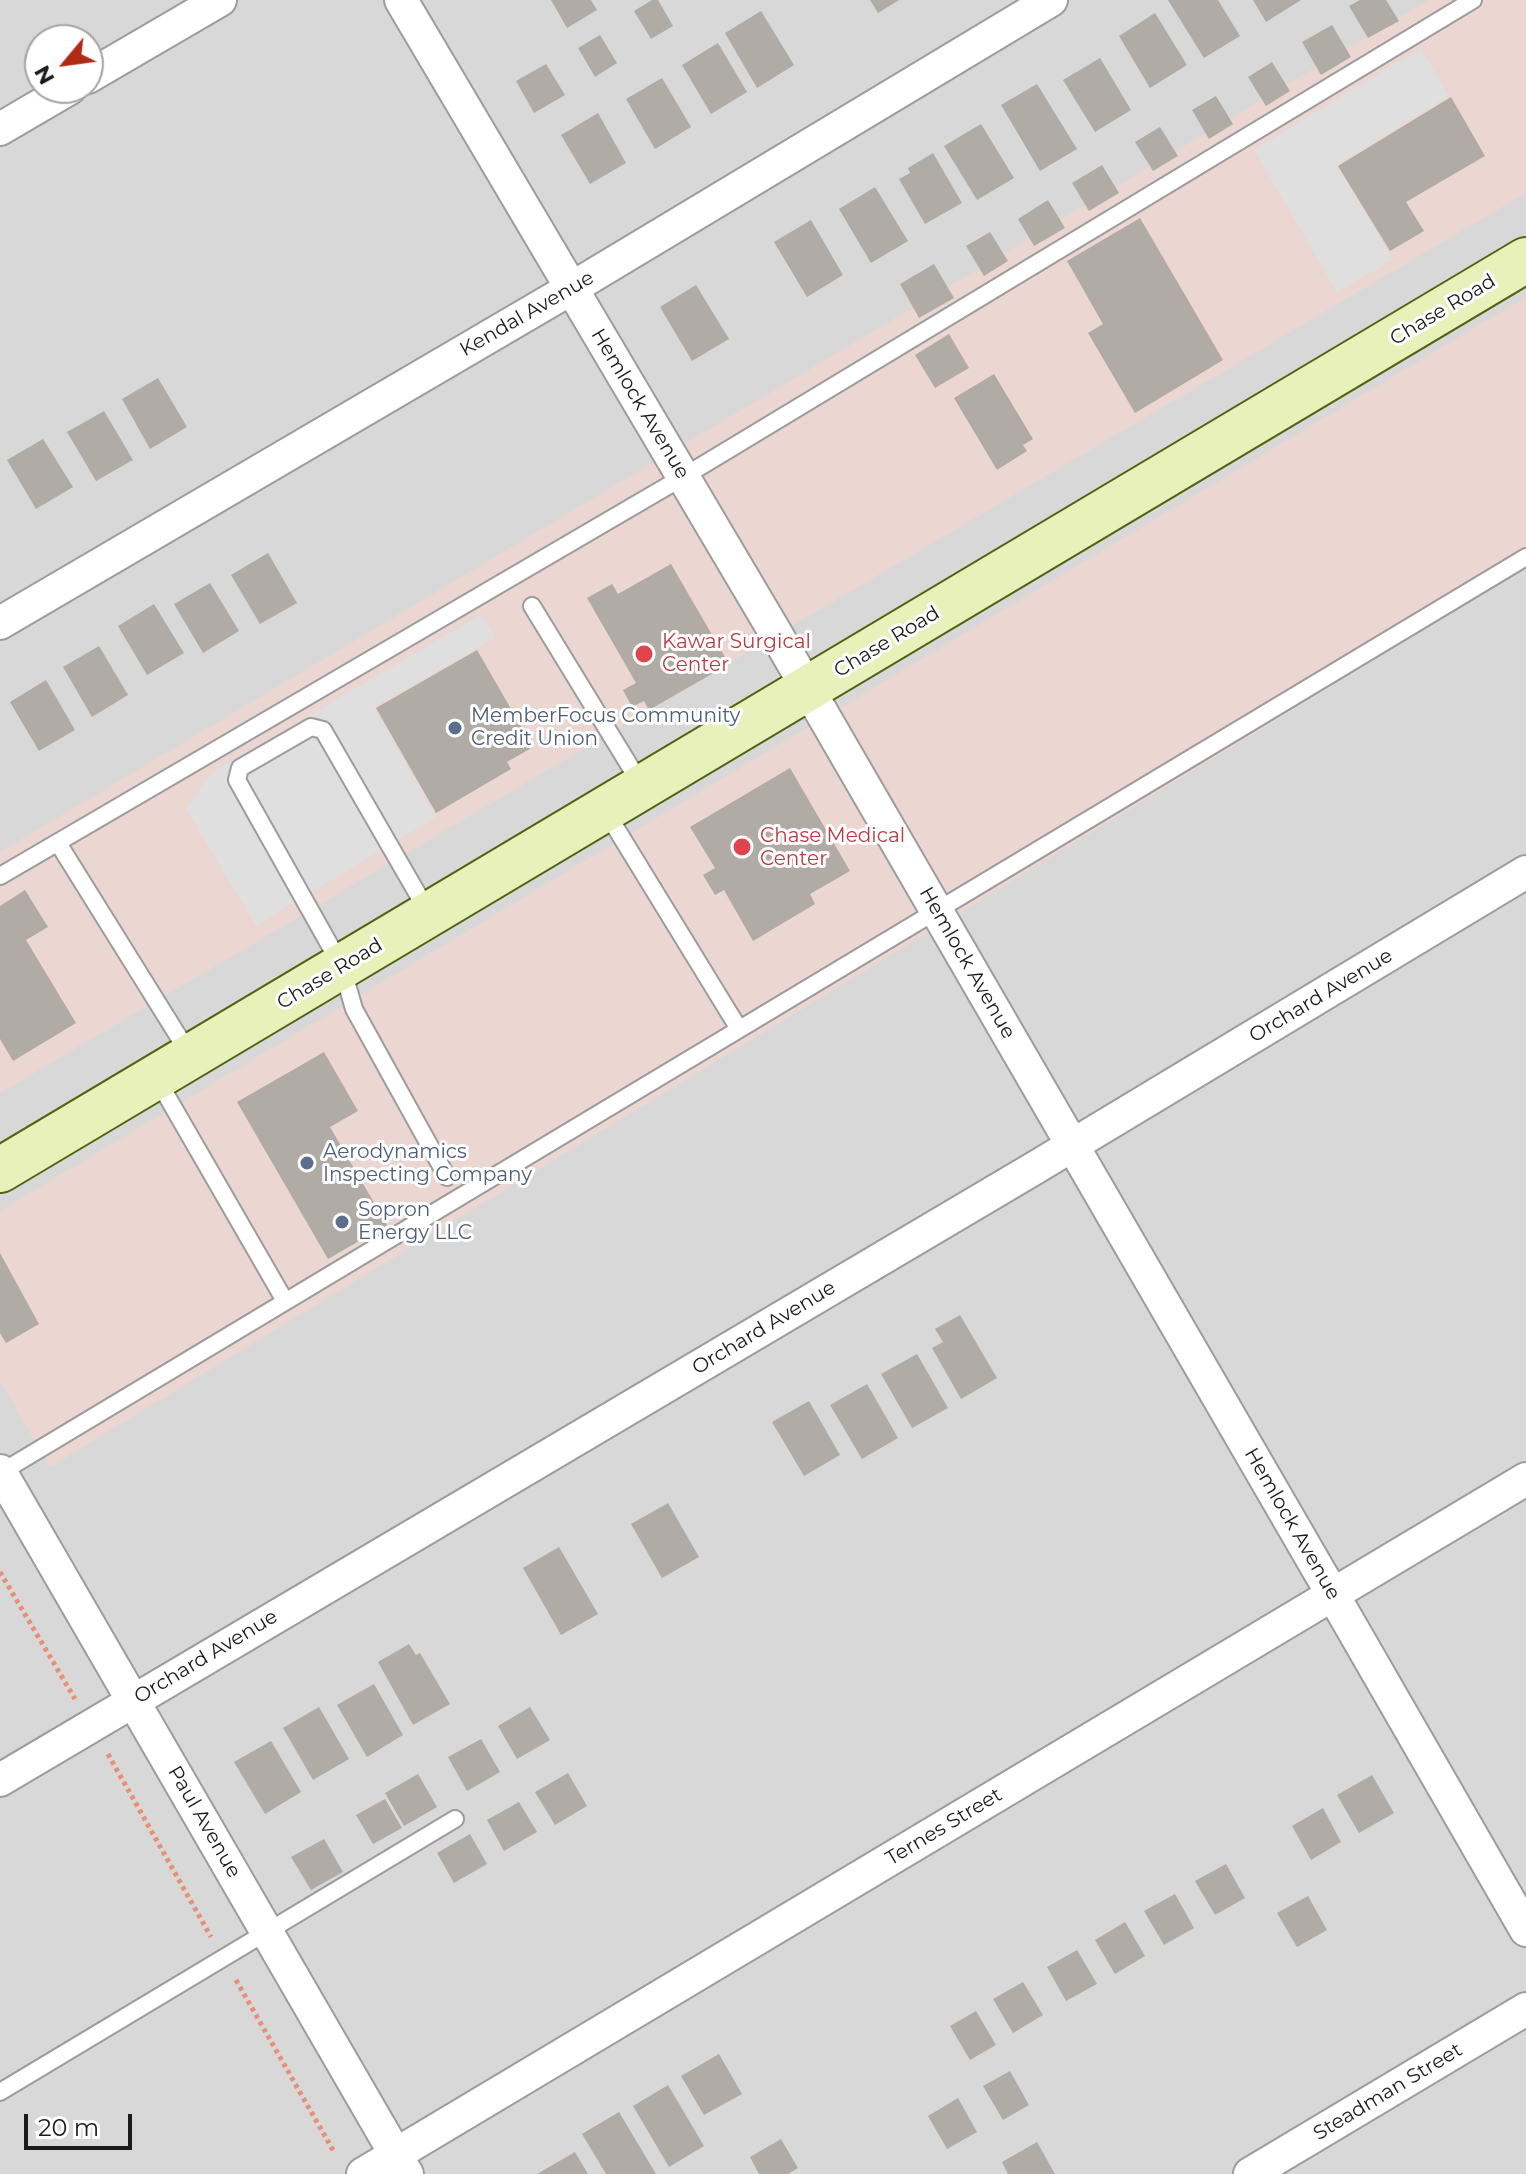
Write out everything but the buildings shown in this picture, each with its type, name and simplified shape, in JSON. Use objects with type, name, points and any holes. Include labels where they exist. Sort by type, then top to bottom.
[{"type":"street","points":[[104,68],[220,0]]},
{"type":"street","name":"Hemlock Avenue","points":[[401,0],[808,689],[1526,1930]]},
{"type":"street","name":"Kendal Avenue","points":[[0,623],[572,288],[1051,0]]},
{"type":"street","points":[[0,129],[43,104]]},
{"type":"street","name":"Chase Road","points":[[0,1170],[1526,260]]},
{"type":"street","name":"Orchard Avenue","points":[[0,1780],[1073,1145],[1526,872]]},
{"type":"street","name":"Paul Avenue","points":[[0,1472],[401,2164]]},
{"type":"street","name":"Ternes Street","points":[[363,2174],[401,2164],[1526,1479]]},
{"type":"street","name":"Steadman Street","points":[[1250,2174],[1526,2009]]},
{"type":"lane","points":[[0,876],[683,477],[1473,0]]},
{"type":"lane","points":[[0,1472],[1526,557]]},
{"type":"lane","points":[[532,606],[642,788]]},
{"type":"lane","points":[[429,915],[323,730],[311,727],[240,768],[237,780],[342,967],[354,1009],[447,1177]]},
{"type":"lane","points":[[605,810],[739,1029]]},
{"type":"lane","points":[[58,843],[174,1067],[285,1301]]},
{"type":"lane","points":[[0,2092],[455,1819]]},
{"type":"path","points":[[0,1572],[77,1702]]},
{"type":"shaded area","points":[[0,0],[1526,0],[1526,2174],[0,2174]]},
{"type":"shaded area","points":[[1429,0],[1526,0],[1526,193],[0,1093],[0,852]]},
{"type":"shaded area","points":[[1421,48],[1449,96],[1336,165],[1393,260],[1337,292],[1254,150]]},
{"type":"shaded area","points":[[1526,297],[1526,568],[50,1467],[0,1381],[0,1211]]},
{"type":"shaded area","points":[[482,614],[495,638],[374,707],[436,817],[256,926],[186,809],[210,774]]},
{"type":"place","name":"Kawar Surgical Center","points":[[644,654]]},
{"type":"place","name":"MemberFocus Community Credit Union","points":[[455,728]]},
{"type":"place","name":"Chase Medical Center","points":[[742,847]]},
{"type":"place","name":"Aerodynamics Inspecting Company","points":[[307,1163]]},
{"type":"place","name":"Sopron Energy LLC","points":[[342,1222]]}]
